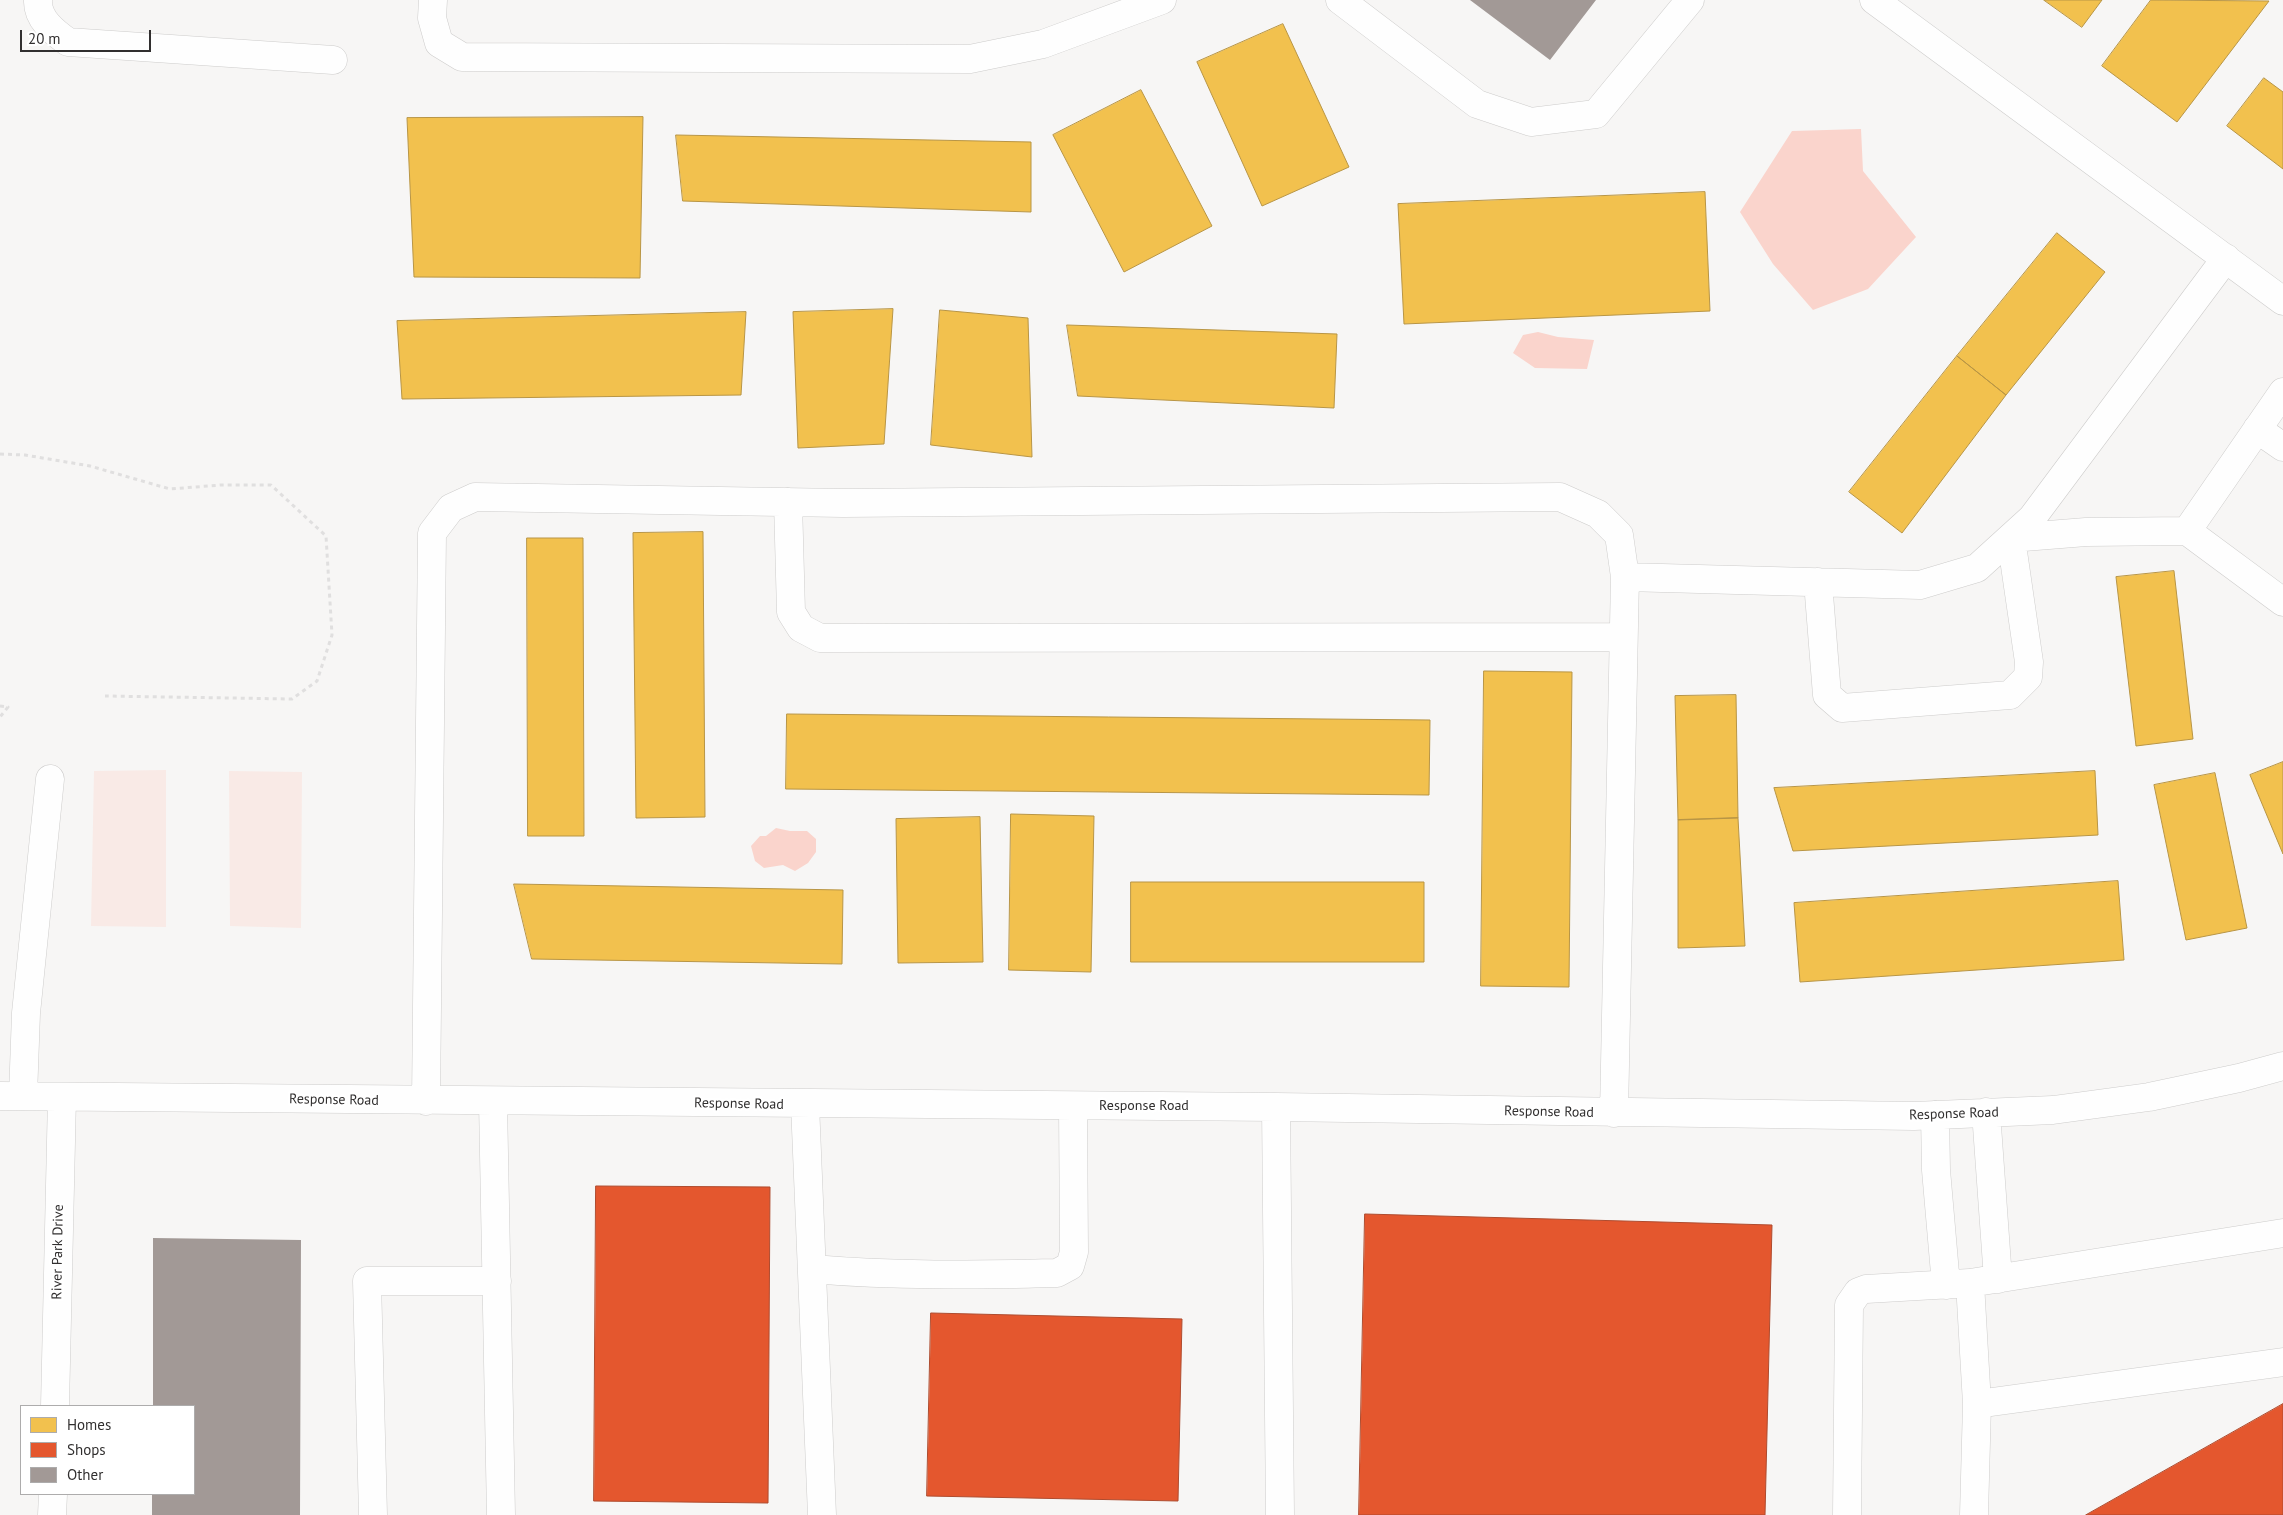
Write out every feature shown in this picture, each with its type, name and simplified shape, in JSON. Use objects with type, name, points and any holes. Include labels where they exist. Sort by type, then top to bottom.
[{"type":"street","points":[[38,0],[37,5],[48,27],[68,42],[333,60]]},
{"type":"street","points":[[433,0],[432,18],[439,43],[462,57],[970,59],[1043,44],[1162,0]]},
{"type":"street","points":[[1340,0],[1477,104],[1531,122],[1596,114],[1690,0]]},
{"type":"street","points":[[1874,0],[2283,301]]},
{"type":"street","points":[[1625,577],[1920,585],[1977,568],[2032,518],[2226,258]]},
{"type":"street","points":[[2187,531],[2283,392]]},
{"type":"street","points":[[2257,429],[2283,447]]},
{"type":"street","points":[[426,1101],[432,533],[450,508],[475,497],[788,502],[1560,497],[1598,514],[1619,535],[1625,577],[1614,1113]]},
{"type":"street","points":[[788,502],[791,612],[801,628],[820,638],[1623,637]]},
{"type":"street","points":[[2011,538],[2086,532],[2187,531],[2283,602]]},
{"type":"street","points":[[1818,582],[1827,695],[1842,708],[2010,696],[2028,677],[2029,662],[2011,538]]},
{"type":"street","points":[[11,1096],[26,1013],[50,779]]},
{"type":"street","name":"Response Road","points":[[11,1096],[1935,1115],[2053,1110],[2149,1097],[2239,1078],[2283,1066]]},
{"type":"street","name":"River Park Drive","points":[[55,1405],[62,1097]]},
{"type":"street","points":[[493,1102],[501,1515]]},
{"type":"street","points":[[805,1104],[822,1515]]},
{"type":"street","points":[[812,1270],[877,1274],[960,1275],[1058,1272],[1070,1266],[1074,1252],[1073,1106]]},
{"type":"street","points":[[1276,1107],[1280,1515]]},
{"type":"street","points":[[1986,1112],[1998,1279]]},
{"type":"street","points":[[1935,1115],[1936,1170],[1958,1284],[1977,1404],[1974,1515]]},
{"type":"street","points":[[1847,1515],[1849,1305],[1858,1292],[1866,1288],[1958,1284],[1998,1279],[2283,1233]]},
{"type":"street","points":[[373,1515],[367,1281],[497,1281]]},
{"type":"street","points":[[1977,1404],[2283,1362]]},
{"type":"street","points":[[52,1515],[53,1495]]},
{"type":"path","points":[[0,454],[26,455],[90,466],[170,489],[221,485],[271,485],[326,536],[332,634],[316,681],[292,698],[105,696]]},
{"type":"path","points":[[0,706],[8,707],[0,717]]},
{"type":"shaded area","points":[[1861,129],[1863,171],[1916,237],[1868,289],[1813,310],[1773,264],[1740,212],[1792,131]]},
{"type":"shaded area","points":[[1538,332],[1558,337],[1594,340],[1587,369],[1535,368],[1513,353],[1523,335]]},
{"type":"shaded area","points":[[166,770],[166,927],[91,926],[94,771]]},
{"type":"shaded area","points":[[229,771],[302,772],[301,928],[230,926]]},
{"type":"shaded area","points":[[776,828],[790,831],[807,831],[816,839],[816,852],[808,863],[795,871],[783,865],[764,868],[755,861],[751,846],[760,836],[766,836]]},
{"type":"building: Homes","points":[[2044,0],[2102,0],[2082,27]]},
{"type":"building: Homes","points":[[2151,0],[2269,1],[2177,122],[2102,66]]},
{"type":"building: Homes","points":[[1283,24],[1349,167],[1262,206],[1197,62]]},
{"type":"building: Homes","points":[[2264,78],[2283,92],[2283,169],[2227,126]]},
{"type":"building: Homes","points":[[1141,90],[1212,226],[1124,272],[1053,135]]},
{"type":"building: Homes","points":[[643,117],[640,278],[414,277],[407,118]]},
{"type":"building: Homes","points":[[676,135],[1031,142],[1031,212],[683,201]]},
{"type":"building: Homes","points":[[1705,192],[1710,311],[1404,324],[1398,204]]},
{"type":"building: Homes","points":[[2057,233],[2105,272],[2006,395],[1957,356]]},
{"type":"building: Homes","points":[[893,309],[884,444],[798,448],[793,312]]},
{"type":"building: Homes","points":[[940,310],[1028,318],[1032,457],[931,445]]},
{"type":"building: Homes","points":[[746,312],[741,395],[402,399],[397,321]]},
{"type":"building: Homes","points":[[1067,325],[1337,334],[1334,408],[1078,396]]},
{"type":"building: Homes","points":[[1957,356],[2006,395],[1902,533],[1849,492]]},
{"type":"building: Homes","points":[[703,532],[705,817],[636,818],[633,533]]},
{"type":"building: Homes","points":[[527,538],[583,538],[584,836],[528,836]]},
{"type":"building: Homes","points":[[2174,571],[2193,739],[2136,746],[2116,577]]},
{"type":"building: Homes","points":[[1484,671],[1572,672],[1569,987],[1481,986]]},
{"type":"building: Homes","points":[[1736,695],[1738,818],[1678,820],[1675,696]]},
{"type":"building: Homes","points":[[787,714],[1430,720],[1429,795],[786,789]]},
{"type":"building: Homes","points":[[2283,762],[2283,854],[2250,775]]},
{"type":"building: Homes","points":[[2095,771],[2098,835],[1793,851],[1774,788]]},
{"type":"building: Homes","points":[[2215,773],[2247,928],[2186,940],[2154,785]]},
{"type":"building: Homes","points":[[1011,814],[1094,816],[1091,972],[1009,970]]},
{"type":"building: Homes","points":[[980,817],[983,962],[898,963],[896,819]]},
{"type":"building: Homes","points":[[1738,818],[1745,946],[1678,948],[1678,820]]},
{"type":"building: Homes","points":[[2118,881],[2124,960],[1800,982],[1794,903]]},
{"type":"building: Homes","points":[[1131,882],[1424,882],[1424,962],[1131,962]]},
{"type":"building: Homes","points":[[514,884],[843,890],[842,964],[532,959]]},
{"type":"building: Shops","points":[[596,1186],[770,1187],[768,1503],[594,1501]]},
{"type":"building: Shops","points":[[1365,1214],[1772,1225],[1765,1515],[1359,1515]]},
{"type":"building: Shops","points":[[931,1313],[1182,1319],[1178,1501],[927,1496]]},
{"type":"building: Shops","points":[[2283,1404],[2283,1515],[2086,1515]]},
{"type":"building: Other","points":[[1470,0],[1596,0],[1550,60]]},
{"type":"building: Other","points":[[153,1238],[301,1240],[300,1515],[152,1515],[152,1495],[195,1495],[195,1405],[153,1405]]}]
